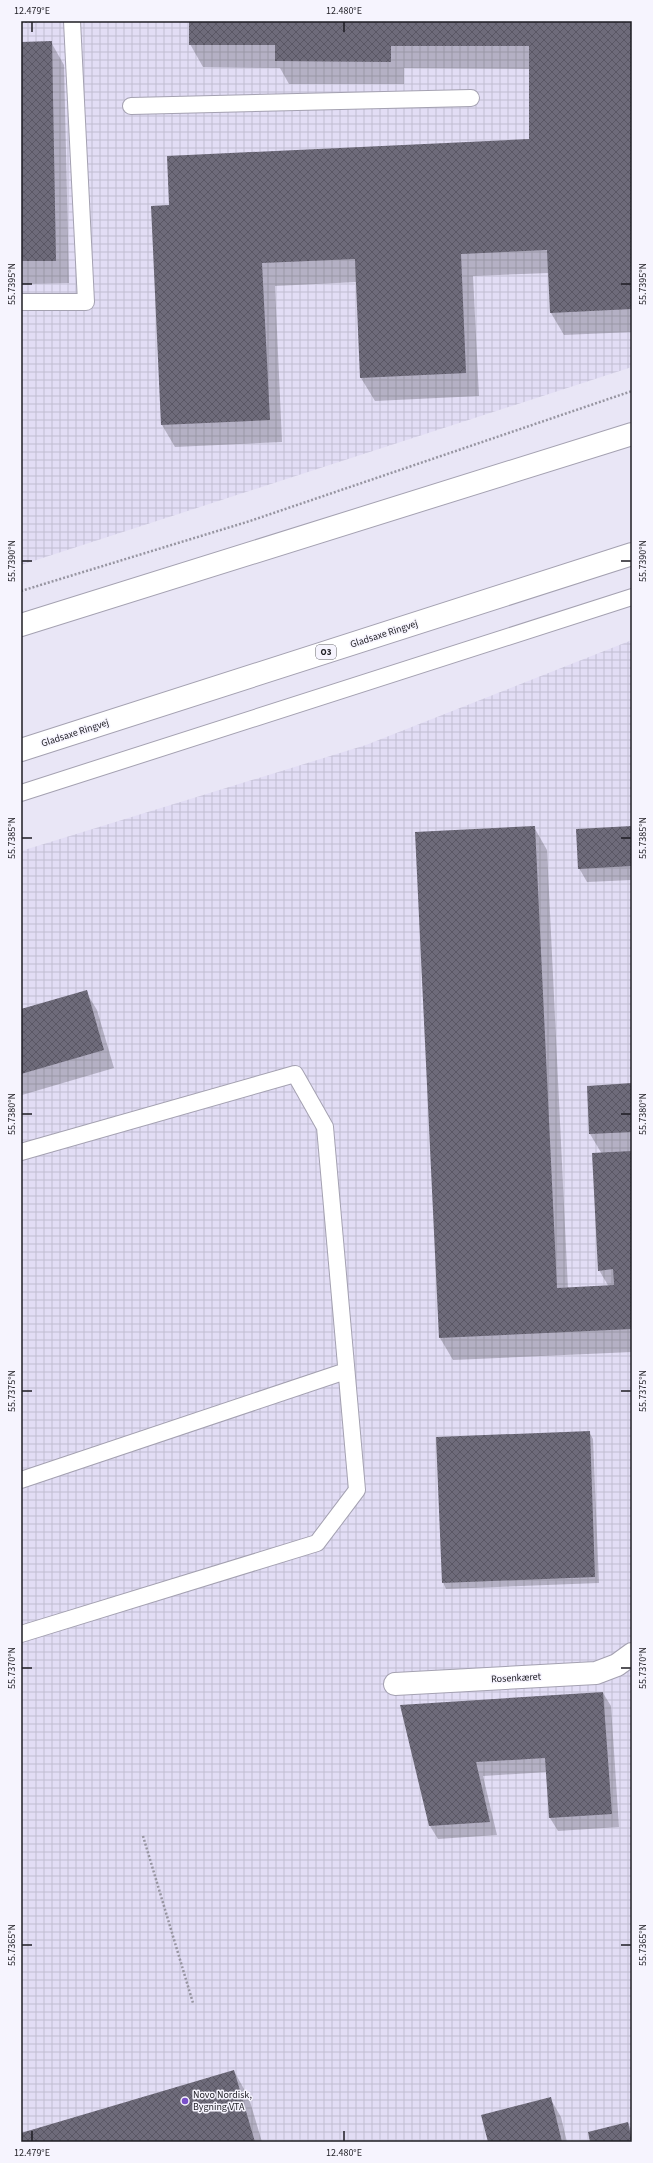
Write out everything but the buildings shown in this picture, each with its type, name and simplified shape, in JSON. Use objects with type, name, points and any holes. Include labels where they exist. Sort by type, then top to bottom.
[{"type":"main road","points":[[21,625],[632,434]]},
{"type":"main road","name":"Gladsaxe Ringvej","points":[[21,750],[632,554]]},
{"type":"main road","name":"Rosenkæret","points":[[395,1684],[596,1673],[617,1665],[632,1654]]},
{"type":"lane","points":[[21,302],[86,302],[72,21]]},
{"type":"lane","points":[[131,106],[471,98]]},
{"type":"lane","points":[[21,794],[632,597]]},
{"type":"lane","points":[[21,1152],[295,1074],[325,1127],[357,1490],[317,1543],[21,1634]]},
{"type":"lane","points":[[21,1480],[346,1371]]},
{"type":"path","points":[[21,22],[38,21]]},
{"type":"path","points":[[21,591],[250,521],[632,391]]},
{"type":"path","points":[[143,1836],[193,2003]]},
{"type":"shaded area","points":[[21,21],[632,21],[632,367],[21,565]]},
{"type":"shaded area","points":[[632,640],[632,2142],[21,2142],[21,851],[366,745]]},
{"type":"place","name":"Novo Nordisk, Bygning VTA","points":[[185,2101]]}]
